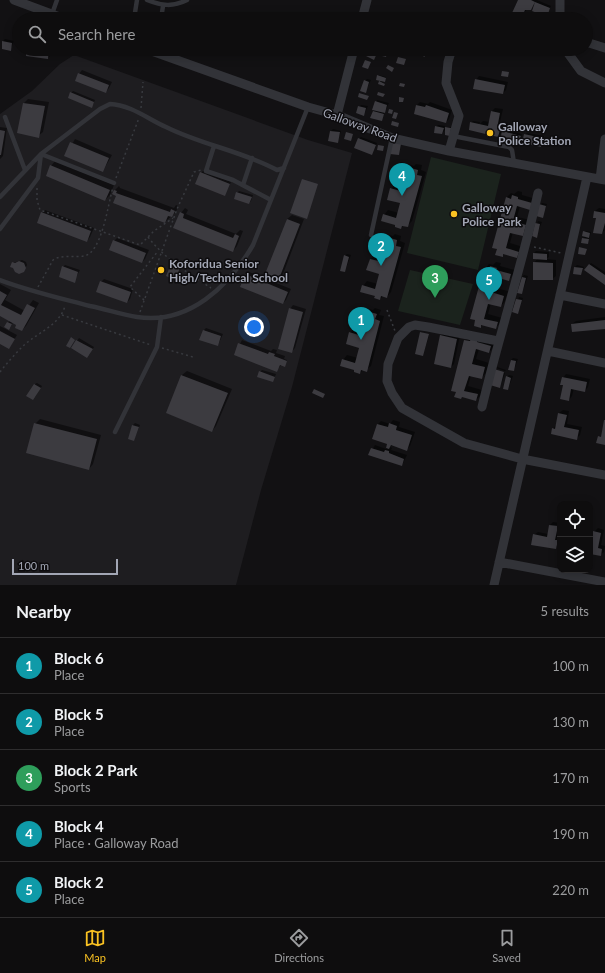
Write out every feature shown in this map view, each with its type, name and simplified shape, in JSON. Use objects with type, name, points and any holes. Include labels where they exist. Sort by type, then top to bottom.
[{"type":"street","points":[[14,0],[47,12]]},
{"type":"street","points":[[364,12],[367,0]]},
{"type":"street","points":[[560,0],[560,12]]},
{"type":"street","points":[[593,44],[605,48]]},
{"type":"street","name":"Galloway Road","points":[[168,56],[308,107],[337,115],[392,138],[449,151],[602,180]]},
{"type":"street","points":[[337,115],[352,56]]},
{"type":"street","points":[[449,151],[458,116],[446,83],[450,56]]},
{"type":"street","points":[[570,56],[581,71],[605,83]]},
{"type":"street","points":[[602,180],[605,139]]},
{"type":"street","points":[[494,585],[569,254],[588,177]]},
{"type":"street","points":[[482,407],[498,341],[526,245],[538,193]]},
{"type":"street","points":[[560,295],[605,304]]},
{"type":"street","points":[[498,341],[415,325],[403,331],[398,338],[386,373],[392,393],[402,408],[464,443],[522,459],[605,475]]},
{"type":"street","points":[[548,351],[605,363]]},
{"type":"street","points":[[499,562],[605,582]]},
{"type":"lane","points":[[53,12],[57,0]]},
{"type":"lane","points":[[135,12],[137,0]]},
{"type":"lane","points":[[147,0],[163,6],[180,4],[188,0]]},
{"type":"lane","points":[[162,12],[163,6]]},
{"type":"lane","points":[[0,197],[41,154],[106,105],[114,104],[140,112],[166,127],[214,146],[252,158],[277,170],[284,168]]},
{"type":"lane","points":[[0,280],[35,292],[138,318],[173,316],[188,309],[217,292],[242,264],[253,245],[308,107]]},
{"type":"lane","points":[[5,117],[25,170]]},
{"type":"lane","points":[[453,136],[509,147],[512,150],[514,163]]},
{"type":"lane","points":[[371,234],[392,138]]},
{"type":"lane","points":[[214,146],[206,171],[227,177],[271,200]]},
{"type":"lane","points":[[0,229],[38,178],[41,154]]},
{"type":"lane","points":[[41,154],[114,183]]},
{"type":"lane","points":[[243,185],[252,158]]},
{"type":"lane","points":[[115,432],[157,347],[161,317]]},
{"type":"path","points":[[35,292],[53,260],[65,256],[85,256],[91,253],[98,244],[114,183],[140,112],[143,82]]},
{"type":"path","points":[[138,318],[173,218],[194,172],[200,169],[206,171]]},
{"type":"path","points":[[38,178],[37,200],[40,210],[141,246],[154,231],[173,218]]},
{"type":"path","points":[[148,237],[158,251],[174,264],[217,292]]},
{"type":"path","points":[[526,245],[569,254]]},
{"type":"path","points":[[144,300],[130,287],[158,251]]},
{"type":"path","points":[[0,372],[23,346],[37,334],[48,329],[62,315],[67,300]]},
{"type":"path","points":[[387,310],[398,338]]},
{"type":"path","points":[[62,315],[157,347],[193,357]]},
{"type":"shaded area","name":"Koforidua Senior High/Technical School","points":[[72,56],[77,56],[308,140],[352,153],[292,387],[261,490],[236,585],[0,585],[0,114],[32,91],[60,64]]},
{"type":"shaded area","name":"Galloway Police Park","points":[[431,157],[501,174],[478,270],[407,253]]},
{"type":"shaded area","points":[[410,270],[473,284],[460,325],[398,311]]},
{"type":"building","points":[[518,0],[531,0],[535,2],[531,10],[525,10],[524,12],[512,12]]},
{"type":"building","points":[[535,2],[550,8],[549,12],[532,11]]},
{"type":"building","points":[[2,41],[12,43],[11,51],[2,49]]},
{"type":"building","points":[[26,56],[48,56],[48,59]]},
{"type":"building","points":[[366,56],[376,56],[374,60]]},
{"type":"building","points":[[398,57],[406,59],[404,65],[396,63]]},
{"type":"building","points":[[365,60],[371,62],[368,69],[362,67]]},
{"type":"building","points":[[388,65],[394,68],[392,72],[386,68]]},
{"type":"building","points":[[502,71],[509,72],[508,77],[501,76]]},
{"type":"building","points":[[78,73],[109,85],[106,93],[75,81]]},
{"type":"building","points":[[377,75],[386,78],[385,82],[376,80]]},
{"type":"building","points":[[475,79],[505,85],[503,94],[473,89]]},
{"type":"building","points":[[364,80],[369,82],[366,93],[360,91]]},
{"type":"building","points":[[379,81],[385,84],[384,86],[378,84]]},
{"type":"building","points":[[400,83],[405,84],[404,87],[399,86]]},
{"type":"building","points":[[70,92],[94,102],[92,108],[68,98]]},
{"type":"building","points":[[378,92],[385,94],[383,97],[377,95]]},
{"type":"building","points":[[359,93],[369,96],[367,100],[358,97]]},
{"type":"building","points":[[399,97],[404,98],[403,102],[399,102]]},
{"type":"building","points":[[375,101],[387,105],[385,113],[372,110]]},
{"type":"building","points":[[23,103],[45,106],[39,138],[17,133]]},
{"type":"building","points":[[416,105],[425,107],[426,105],[449,113],[446,123],[414,114]]},
{"type":"building","points":[[358,106],[366,108],[364,116],[356,113]]},
{"type":"building","points":[[389,109],[393,110],[392,114],[388,113]]},
{"type":"building","points":[[373,111],[384,114],[382,121],[370,118]]},
{"type":"building","points":[[491,111],[500,113],[497,129],[500,130],[498,137],[469,130],[470,122],[488,126]]},
{"type":"building","points":[[394,112],[398,113],[396,119],[392,118]]},
{"type":"building","points":[[392,121],[399,123],[398,127],[391,125]]},
{"type":"building","points":[[435,126],[444,128],[442,134],[434,133]]},
{"type":"building","points":[[445,127],[451,128],[450,136],[445,135]]},
{"type":"building","points":[[0,130],[5,131],[1,155],[0,155]]},
{"type":"building","points":[[330,131],[340,132],[338,143],[328,141]]},
{"type":"building","points":[[502,131],[521,136],[519,141],[501,136]]},
{"type":"building","points":[[346,132],[353,134],[351,141],[344,139]]},
{"type":"building","points":[[524,134],[542,138],[541,147],[522,143]]},
{"type":"building","points":[[358,138],[376,145],[372,155],[354,148]]},
{"type":"building","points":[[70,142],[109,158],[103,172],[64,156]]},
{"type":"building","points":[[392,142],[401,144],[399,155],[390,154]]},
{"type":"building","points":[[378,145],[384,146],[383,151],[377,150]]},
{"type":"building","points":[[50,165],[110,190],[105,201],[46,176]]},
{"type":"building","points":[[396,166],[410,170],[411,168],[418,170],[417,175],[422,176],[408,227],[402,226],[401,229],[395,227],[395,225],[381,221],[383,214],[396,218],[400,203],[387,200],[390,188],[404,192],[408,176],[394,173]]},
{"type":"building","points":[[200,172],[230,184],[225,196],[195,184]]},
{"type":"building","points":[[302,179],[318,184],[307,219],[290,213]]},
{"type":"building","points":[[114,190],[117,191],[116,193],[170,212],[171,209],[175,211],[172,217],[168,216],[165,223],[113,203],[116,196],[112,194]]},
{"type":"building","points":[[236,192],[252,197],[249,204],[234,199]]},
{"type":"building","points":[[512,195],[518,197],[518,199],[532,203],[530,210],[517,206],[513,221],[526,225],[523,236],[510,233],[506,248],[519,252],[517,258],[503,254],[503,257],[495,255],[497,249],[492,248],[506,197],[511,199]]},
{"type":"building","points":[[539,204],[546,206],[543,218],[536,216]]},
{"type":"building","points":[[594,211],[605,213],[605,223],[602,234],[593,233],[596,218],[593,218]]},
{"type":"building","points":[[41,212],[91,231],[87,242],[37,223]]},
{"type":"building","points":[[180,212],[184,214],[183,218],[233,238],[235,234],[239,236],[233,252],[173,228]]},
{"type":"building","points":[[287,219],[300,224],[279,279],[265,274]]},
{"type":"building","points":[[535,223],[540,224],[537,238],[532,236]]},
{"type":"building","points":[[583,231],[590,233],[589,238],[582,236]]},
{"type":"building","points":[[375,237],[389,241],[390,238],[397,240],[396,246],[401,247],[387,298],[381,296],[380,300],[374,298],[375,296],[360,292],[362,285],[375,289],[379,274],[366,270],[370,259],[383,262],[387,247],[373,244]]},
{"type":"building","points":[[582,238],[589,239],[588,244],[581,243]]},
{"type":"building","points":[[113,240],[146,253],[142,263],[109,250]]},
{"type":"building","points":[[579,247],[587,249],[585,255],[578,254]]},
{"type":"building","points":[[533,253],[547,254],[547,260],[533,259]]},
{"type":"building","points":[[344,255],[349,257],[345,272],[340,271]]},
{"type":"building","points":[[19,261],[24,263],[26,268],[24,272],[19,274],[10,267],[12,262],[15,263]]},
{"type":"building","points":[[533,262],[553,263],[553,280],[533,280]]},
{"type":"building","points":[[171,264],[180,268],[175,280],[166,276]]},
{"type":"building","points":[[589,264],[605,275],[605,285],[584,270]]},
{"type":"building","points":[[62,266],[78,272],[75,283],[59,277]]},
{"type":"building","points":[[490,266],[497,268],[496,270],[511,274],[509,281],[495,277],[491,292],[504,296],[501,307],[488,304],[484,319],[498,322],[496,329],[481,325],[481,328],[474,326],[475,320],[470,319],[484,268],[489,270]]},
{"type":"building","points":[[574,267],[583,268],[581,275],[573,274]]},
{"type":"building","points":[[245,274],[288,292],[283,304],[240,287]]},
{"type":"building","points":[[522,277],[526,278],[522,294],[517,293]]},
{"type":"building","points":[[100,281],[131,292],[127,303],[96,292]]},
{"type":"building","points":[[0,291],[7,295],[1,305],[21,315],[27,304],[35,308],[22,331],[15,328],[16,325],[0,316]]},
{"type":"building","points":[[516,299],[522,300],[518,314],[512,312]]},
{"type":"building","points":[[289,308],[303,312],[292,353],[278,349]]},
{"type":"building","points":[[354,311],[369,315],[370,312],[377,314],[375,319],[380,321],[367,372],[361,370],[360,374],[354,372],[354,370],[340,366],[342,359],[355,363],[359,348],[346,344],[349,332],[362,336],[366,321],[353,317]]},
{"type":"building","points":[[605,320],[605,329],[572,332],[571,324]]},
{"type":"building","points":[[7,322],[12,324],[9,330],[4,327]]},
{"type":"building","points":[[203,330],[221,336],[218,346],[199,340]]},
{"type":"building","points":[[0,331],[15,339],[9,349],[0,344]]},
{"type":"building","points":[[420,332],[429,334],[423,356],[415,354]]},
{"type":"building","points":[[440,335],[457,339],[451,368],[434,364]]},
{"type":"building","points":[[71,337],[75,340],[70,348],[66,346]]},
{"type":"building","points":[[471,338],[477,340],[477,342],[491,346],[489,353],[476,349],[472,364],[485,367],[482,379],[469,376],[464,391],[478,394],[476,401],[462,397],[461,399],[454,397],[456,392],[451,391],[464,340],[470,341]]},
{"type":"building","points":[[76,340],[93,349],[87,358],[71,348]]},
{"type":"building","points":[[238,343],[268,354],[269,352],[275,354],[274,356],[287,361],[285,367],[280,365],[277,372],[234,355]]},
{"type":"building","points":[[511,360],[516,361],[514,371],[508,370]]},
{"type":"building","points":[[494,369],[504,372],[500,388],[490,385]]},
{"type":"building","points":[[259,371],[275,377],[273,382],[257,377]]},
{"type":"building","points":[[181,375],[228,393],[212,432],[166,413]]},
{"type":"building","points":[[506,376],[511,378],[508,390],[503,389]]},
{"type":"building","points":[[562,377],[587,382],[585,392],[571,389],[569,401],[560,399],[563,385],[560,385]]},
{"type":"building","points":[[34,384],[41,388],[33,400],[26,396]]},
{"type":"building","points":[[314,389],[325,394],[323,398],[312,393]]},
{"type":"building","points":[[558,413],[567,415],[564,427],[579,430],[577,440],[551,434],[552,428],[555,429]]},
{"type":"building","points":[[604,420],[605,445],[596,443],[598,436],[601,437]]},
{"type":"building","points":[[34,423],[97,439],[89,470],[26,453]]},
{"type":"building","points":[[389,423],[397,426],[396,430],[412,435],[407,451],[391,445],[389,449],[386,448],[387,444],[372,439],[377,424],[388,427]]},
{"type":"building","points":[[132,425],[139,427],[134,441],[128,439]]},
{"type":"building","points":[[371,448],[384,452],[385,450],[389,451],[389,453],[404,459],[402,466],[368,455]]},
{"type":"building","points":[[549,525],[557,526],[555,540],[557,540],[556,549],[531,545],[533,534],[547,537]]},
{"type":"building","points":[[593,531],[601,533],[598,548],[602,549],[601,556],[593,555]]},
{"type":"place","name":"Galloway Police Station","points":[[490,133]]},
{"type":"place","name":"Block 4","points":[[402,196]]},
{"type":"place","name":"Galloway Police Park","points":[[454,214]]},
{"type":"place","name":"Block 5","points":[[381,266]]},
{"type":"place","name":"Koforidua Senior High/Technical School","points":[[161,270]]},
{"type":"place","name":"Block 2 Park","points":[[435,298]]},
{"type":"place","name":"Block 2","points":[[489,300]]},
{"type":"place","name":"Block 6","points":[[361,340]]}]
